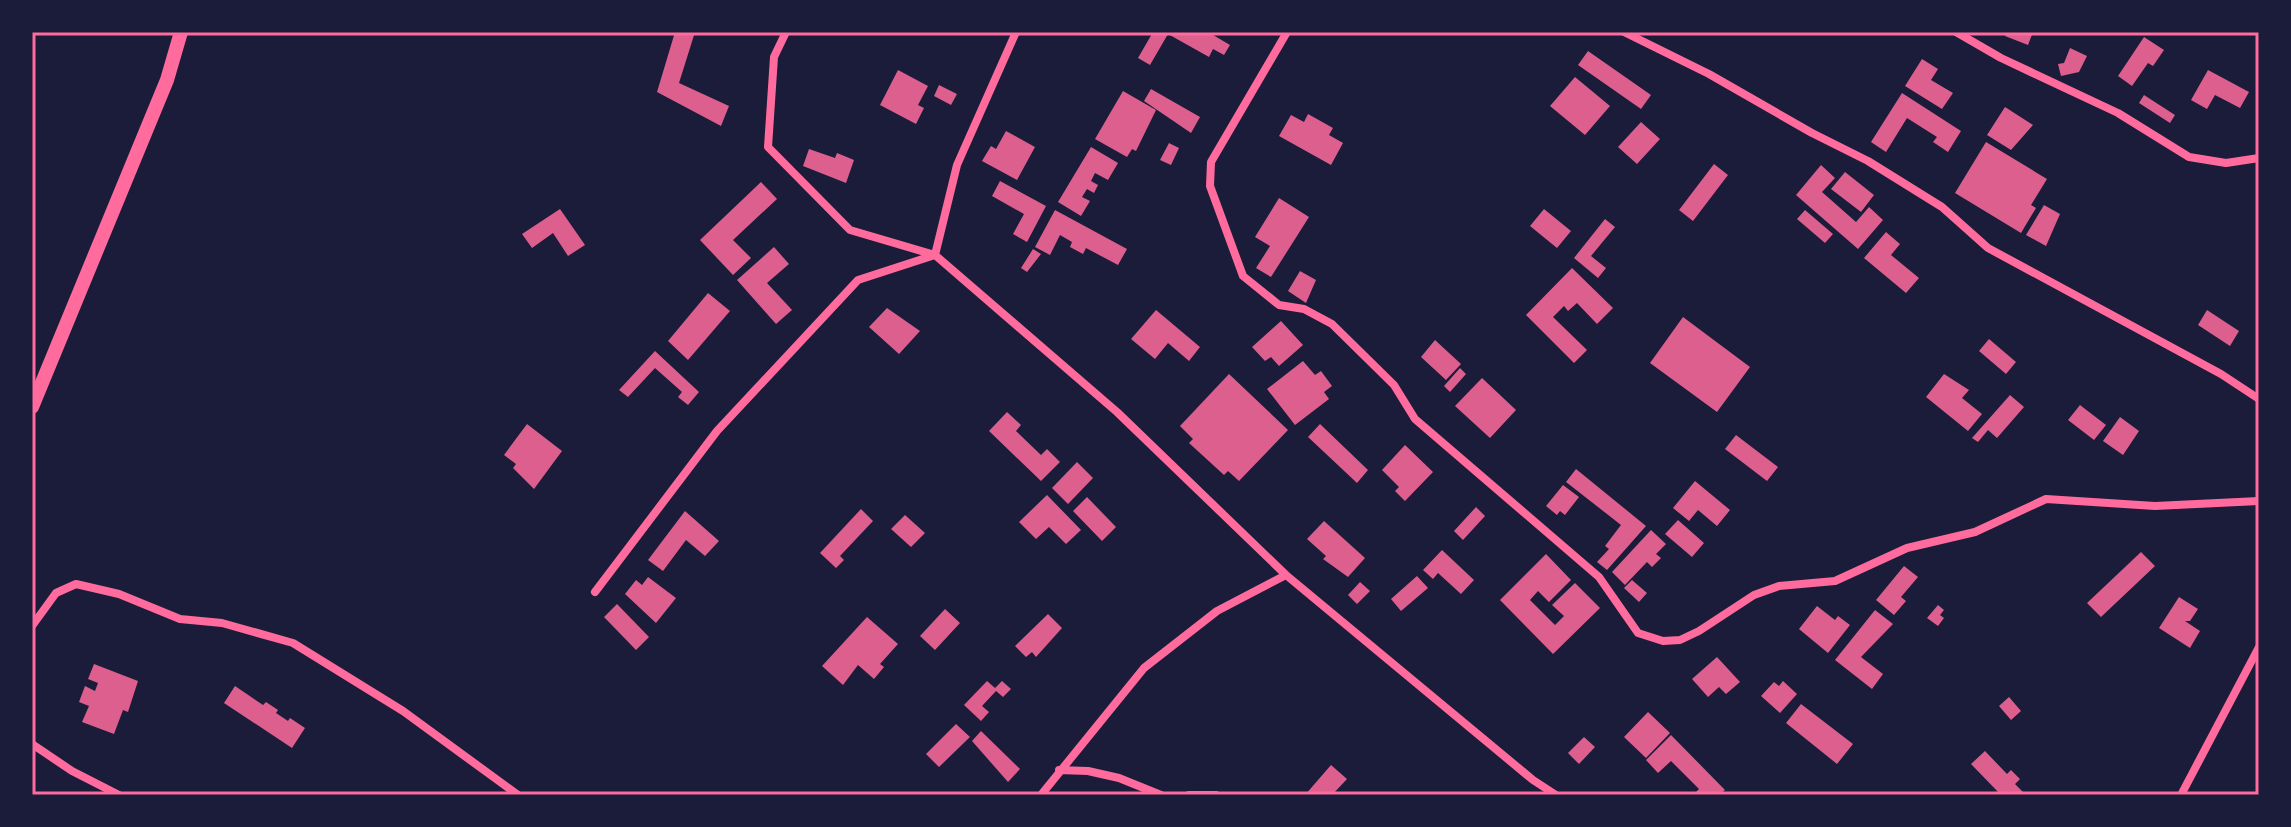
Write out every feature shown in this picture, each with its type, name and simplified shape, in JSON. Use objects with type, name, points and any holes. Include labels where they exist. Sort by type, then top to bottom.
[{"type":"street","points":[[32,407],[167,80],[181,32]]},
{"type":"street","points":[[786,32],[774,57],[768,147],[850,230],[935,255],[1117,412],[1286,575],[1533,780],[1556,795]]},
{"type":"street","points":[[935,255],[957,165],[1016,32]]},
{"type":"street","points":[[1287,32],[1211,162],[1210,186],[1243,276],[1279,305],[1304,309],[1332,324],[1394,385],[1415,419],[1599,577],[1638,633],[1663,641],[1680,640],[1754,595],[1779,586],[1835,581],[1907,548],[1975,532],[2046,499],[2073,498],[2155,506],[2259,501]]},
{"type":"street","points":[[1624,32],[1709,74],[1868,161],[1942,207],[1988,248],[2221,374],[2259,399]]},
{"type":"street","points":[[1956,32],[2001,58],[2118,113],[2189,157],[2226,163],[2259,158]]},
{"type":"street","points":[[595,592],[717,431],[858,280],[935,255]]},
{"type":"street","points":[[1041,795],[1144,668],[1217,611],[1286,575]]},
{"type":"street","points":[[32,626],[56,593],[76,584],[119,594],[180,619],[222,623],[293,643],[403,711],[518,795]]},
{"type":"street","points":[[2181,795],[2259,647]]},
{"type":"street","points":[[32,744],[72,771],[119,795]]},
{"type":"street","points":[[1059,770],[1088,771],[1119,778],[1161,795]]},
{"type":"street","points":[[1189,795],[1216,795]]},
{"type":"building","points":[[675,32],[695,32],[679,83],[729,106],[721,126],[657,92]]},
{"type":"building","points":[[1153,32],[1208,32],[1230,45],[1224,55],[1213,49],[1209,57],[1168,34],[1150,65],[1138,58]]},
{"type":"building","points":[[2007,32],[2033,32],[2028,45],[2005,36]]},
{"type":"building","points":[[2144,37],[2164,50],[2153,66],[2148,63],[2132,86],[2118,76]]},
{"type":"building","points":[[2070,48],[2087,56],[2079,72],[2061,76],[2058,64],[2064,63]]},
{"type":"building","points":[[1588,51],[1651,95],[1641,109],[1578,65]]},
{"type":"building","points":[[1922,59],[1938,69],[1931,80],[1953,93],[1942,109],[1905,86]]},
{"type":"building","points":[[898,70],[928,86],[918,105],[924,108],[916,124],[880,105]]},
{"type":"building","points":[[2208,70],[2249,92],[2240,108],[2215,95],[2207,109],[2191,100]]},
{"type":"building","points":[[1575,77],[1610,106],[1585,135],[1550,106]]},
{"type":"building","points":[[939,85],[957,94],[951,105],[934,96]]},
{"type":"building","points":[[1151,89],[1200,117],[1191,133],[1144,101]]},
{"type":"building","points":[[1123,91],[1156,110],[1136,151],[1132,149],[1127,157],[1095,139]]},
{"type":"building","points":[[1902,93],[1961,131],[1948,152],[1933,142],[1937,137],[1907,118],[1886,152],[1871,142]]},
{"type":"building","points":[[2144,95],[2175,115],[2170,123],[2139,103]]},
{"type":"building","points":[[2005,107],[2033,125],[2011,150],[1987,135]]},
{"type":"building","points":[[1308,114],[1333,128],[1329,135],[1343,143],[1331,165],[1279,136],[1291,115],[1304,122]]},
{"type":"building","points":[[1641,122],[1660,139],[1637,164],[1618,147]]},
{"type":"building","points":[[1006,131],[1035,147],[1017,180],[982,161],[991,146],[996,149]]},
{"type":"building","points":[[1986,142],[2047,179],[2031,205],[2036,208],[2021,233],[1955,193]]},
{"type":"building","points":[[1169,143],[1179,148],[1171,165],[1160,160]]},
{"type":"building","points":[[1091,147],[1118,163],[1108,180],[1095,173],[1091,181],[1098,185],[1094,193],[1087,189],[1082,197],[1090,201],[1081,216],[1058,202]]},
{"type":"building","points":[[809,149],[835,158],[837,153],[854,160],[846,183],[803,166]]},
{"type":"building","points":[[1714,164],[1728,175],[1693,221],[1679,210]]},
{"type":"building","points":[[1821,165],[1835,178],[1822,192],[1856,222],[1869,207],[1883,220],[1858,249],[1796,195]]},
{"type":"building","points":[[1845,172],[1874,195],[1861,212],[1831,189]]},
{"type":"building","points":[[1000,181],[1046,206],[1027,242],[1013,234],[1024,214],[992,196]]},
{"type":"building","points":[[761,182],[777,199],[733,240],[751,258],[733,275],[700,240]]},
{"type":"building","points":[[1279,198],[1309,217],[1271,277],[1256,268],[1270,246],[1255,237]]},
{"type":"building","points":[[2044,205],[2060,214],[2046,246],[2026,235]]},
{"type":"building","points":[[560,209],[585,245],[568,256],[553,233],[532,248],[522,234]]},
{"type":"building","points":[[1544,209],[1571,231],[1557,248],[1530,226]]},
{"type":"building","points":[[1055,210],[1127,249],[1118,265],[1086,248],[1083,254],[1070,247],[1072,242],[1060,235],[1050,255],[1035,247]]},
{"type":"building","points":[[1805,210],[1833,234],[1825,243],[1797,219]]},
{"type":"building","points":[[1605,219],[1615,227],[1591,256],[1606,268],[1598,278],[1574,258]]},
{"type":"building","points":[[1886,232],[1900,244],[1891,255],[1919,278],[1906,293],[1864,258]]},
{"type":"building","points":[[774,247],[789,264],[767,283],[792,310],[776,324],[737,280]]},
{"type":"building","points":[[1033,249],[1041,254],[1027,272],[1021,268]]},
{"type":"building","points":[[1572,268],[1613,308],[1597,324],[1577,303],[1568,311],[1564,306],[1553,317],[1587,350],[1574,363],[1526,315]]},
{"type":"building","points":[[1300,271],[1316,280],[1306,303],[1288,291]]},
{"type":"building","points":[[708,293],[730,311],[688,360],[668,341]]},
{"type":"building","points":[[887,308],[920,331],[899,354],[869,327]]},
{"type":"building","points":[[1156,310],[1200,347],[1189,361],[1168,343],[1155,359],[1131,339]]},
{"type":"building","points":[[2207,310],[2239,331],[2230,346],[2198,325]]},
{"type":"building","points":[[1683,317],[1750,367],[1717,412],[1650,363]]},
{"type":"building","points":[[1281,321],[1303,345],[1279,366],[1271,357],[1265,361],[1252,347]]},
{"type":"building","points":[[1989,339],[2016,362],[2006,374],[1979,351]]},
{"type":"building","points":[[1435,340],[1461,364],[1446,380],[1421,357]]},
{"type":"building","points":[[655,351],[699,392],[688,405],[678,397],[682,392],[655,368],[628,397],[619,390]]},
{"type":"building","points":[[1303,361],[1315,375],[1321,371],[1332,386],[1324,392],[1329,399],[1295,425],[1267,389]]},
{"type":"building","points":[[1460,368],[1466,374],[1450,392],[1444,386]]},
{"type":"building","points":[[1229,374],[1288,430],[1239,481],[1228,471],[1224,475],[1189,443],[1193,439],[1180,426]]},
{"type":"building","points":[[1944,374],[1969,390],[1962,398],[1982,414],[1968,431],[1926,397]]},
{"type":"building","points":[[1482,378],[1516,410],[1490,438],[1455,406]]},
{"type":"building","points":[[2010,395],[2024,407],[1997,438],[1988,430],[1978,442],[1972,438]]},
{"type":"building","points":[[2080,405],[2106,425],[2094,440],[2068,420]]},
{"type":"building","points":[[1007,412],[1021,425],[1016,431],[1041,455],[1047,449],[1060,462],[1041,481],[989,431]]},
{"type":"building","points":[[2120,417],[2139,431],[2123,455],[2103,441]]},
{"type":"building","points":[[527,424],[562,451],[534,489],[513,468],[516,464],[504,455]]},
{"type":"building","points":[[1320,424],[1368,470],[1357,483],[1308,437]]},
{"type":"building","points":[[1736,435],[1778,467],[1767,481],[1725,449]]},
{"type":"building","points":[[1405,445],[1433,472],[1405,501],[1395,491],[1399,487],[1382,470]]},
{"type":"building","points":[[1077,462],[1093,478],[1068,504],[1052,488]]},
{"type":"building","points":[[1576,469],[1646,526],[1607,570],[1597,562],[1609,549],[1605,546],[1621,525],[1566,482]]},
{"type":"building","points":[[1695,481],[1730,510],[1717,526],[1698,510],[1689,521],[1673,508]]},
{"type":"building","points":[[1563,485],[1579,497],[1565,515],[1560,511],[1557,515],[1546,506]]},
{"type":"building","points":[[1047,495],[1081,530],[1066,544],[1049,527],[1036,539],[1019,522]]},
{"type":"building","points":[[1087,497],[1116,527],[1102,541],[1073,511]]},
{"type":"building","points":[[1476,507],[1485,516],[1463,540],[1454,531]]},
{"type":"building","points":[[861,509],[873,521],[840,556],[844,560],[836,568],[820,553]]},
{"type":"building","points":[[685,511],[719,541],[705,556],[686,540],[663,571],[648,560]]},
{"type":"building","points":[[905,515],[925,533],[911,547],[891,529]]},
{"type":"building","points":[[1678,520],[1704,543],[1692,557],[1665,534]]},
{"type":"building","points":[[1324,521],[1365,558],[1348,577],[1323,559],[1326,556],[1307,539]]},
{"type":"building","points":[[1651,530],[1666,544],[1656,554],[1661,558],[1652,567],[1647,562],[1625,585],[1612,572]]},
{"type":"building","points":[[1442,550],[1474,580],[1461,594],[1438,573],[1433,579],[1423,570]]},
{"type":"building","points":[[2141,552],[2155,566],[2101,617],[2087,603]]},
{"type":"building","points":[[1546,554],[1571,580],[1549,602],[1538,591],[1530,600],[1555,625],[1564,616],[1552,605],[1575,583],[1600,608],[1553,654],[1500,600]]},
{"type":"building","points":[[1904,566],[1918,577],[1901,597],[1906,601],[1894,615],[1876,600]]},
{"type":"building","points":[[1417,576],[1428,588],[1401,611],[1391,599]]},
{"type":"building","points":[[648,577],[676,598],[656,623],[625,594],[636,580],[642,585]]},
{"type":"building","points":[[1632,580],[1647,593],[1639,602],[1624,588]]},
{"type":"building","points":[[1360,582],[1370,591],[1357,604],[1348,595]]},
{"type":"building","points":[[2179,597],[2198,609],[2190,621],[2185,621],[2200,631],[2190,648],[2159,628]]},
{"type":"building","points":[[617,604],[649,637],[636,650],[604,617]]},
{"type":"building","points":[[1938,605],[1944,610],[1940,615],[1944,618],[1938,626],[1927,618]]},
{"type":"building","points":[[1817,606],[1835,620],[1838,616],[1850,625],[1828,653],[1799,629]]},
{"type":"building","points":[[945,609],[960,623],[935,650],[920,636]]},
{"type":"building","points":[[1875,610],[1893,624],[1861,657],[1883,674],[1872,689],[1835,660]]},
{"type":"building","points":[[1048,614],[1062,628],[1036,657],[1032,652],[1026,657],[1015,646]]},
{"type":"building","points":[[867,617],[898,644],[880,664],[884,667],[874,679],[858,665],[843,685],[822,666]]},
{"type":"building","points":[[1717,657],[1740,682],[1726,694],[1719,687],[1708,697],[1692,679]]},
{"type":"building","points":[[94,664],[138,681],[128,712],[123,710],[114,734],[82,722],[89,706],[79,702],[85,686],[95,691],[98,683],[88,679]]},
{"type":"building","points":[[987,681],[995,688],[1002,681],[1011,689],[1003,697],[996,691],[982,706],[989,712],[981,721],[964,705]]},
{"type":"building","points":[[1783,681],[1797,694],[1780,713],[1761,696],[1774,682],[1779,686]]},
{"type":"building","points":[[235,686],[263,705],[266,702],[288,721],[290,718],[305,728],[292,748],[224,703]]},
{"type":"building","points":[[2009,697],[2021,711],[2011,720],[1999,706]]},
{"type":"building","points":[[1801,704],[1853,744],[1837,764],[1786,723]]},
{"type":"building","points":[[1648,712],[1670,733],[1646,758],[1624,737]]},
{"type":"building","points":[[956,724],[970,737],[939,767],[926,754]]},
{"type":"building","points":[[981,731],[1020,769],[1008,782],[972,741]]},
{"type":"building","points":[[1671,735],[1725,790],[1719,795],[1693,795],[1699,789],[1671,761],[1658,773],[1646,760]]},
{"type":"building","points":[[1584,737],[1595,747],[1579,764],[1568,753]]},
{"type":"building","points":[[1985,751],[2007,774],[2011,770],[2020,779],[2015,784],[2026,795],[2001,795],[1971,764]]},
{"type":"building","points":[[1331,765],[1347,779],[1332,795],[1305,795]]}]
